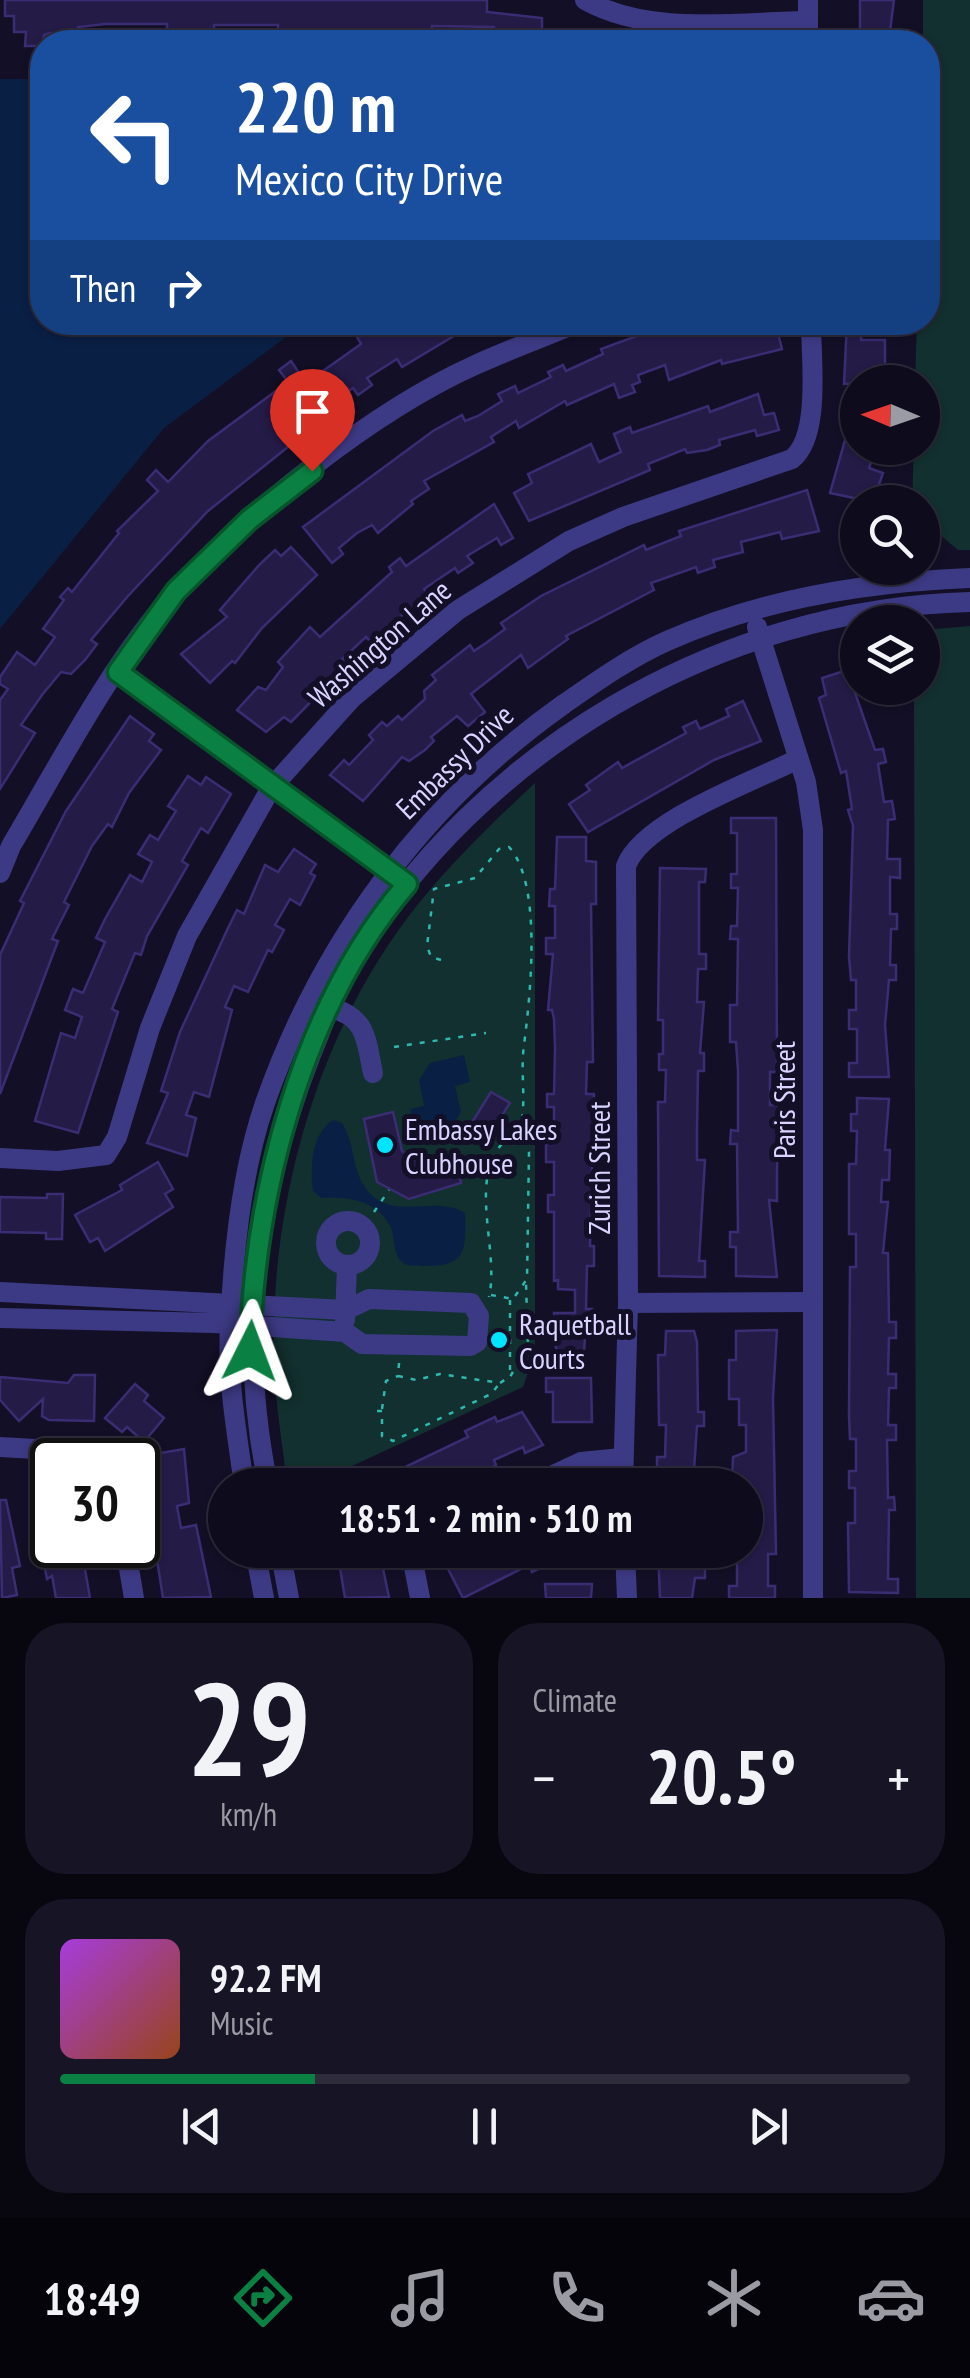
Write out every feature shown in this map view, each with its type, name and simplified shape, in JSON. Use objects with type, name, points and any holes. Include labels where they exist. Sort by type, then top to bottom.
[{"type":"street","points":[[586,0],[610,14],[649,22],[808,21]]},
{"type":"street","points":[[0,873],[11,846],[118,672],[176,591],[250,519],[375,422],[470,367],[548,335]]},
{"type":"street","name":"Washington Lane","points":[[0,1158],[58,1161],[106,1156],[117,1137],[150,1028],[186,936],[272,788],[352,698],[458,610],[568,541],[623,517],[792,459],[802,451],[810,432],[811,335]]},
{"type":"street","name":"Embassy Drive","points":[[241,1315],[241,1214],[264,1105],[306,1006],[347,931],[388,871],[448,800],[520,735],[597,680],[666,641],[752,611],[828,594],[921,580],[970,578]]},
{"type":"street","name":"Embassy Drive","points":[[241,1315],[287,1116],[331,1008],[362,945],[407,884],[468,818],[607,706],[760,638],[833,617],[970,602]]},
{"type":"street","name":"Paris Street","points":[[752,611],[806,782],[813,830],[813,1598]]},
{"type":"street","points":[[118,672],[407,884]]},
{"type":"street","name":"Zurich Street","points":[[622,1468],[628,1303],[626,866],[632,852],[670,822],[796,760]]},
{"type":"street","points":[[331,1008],[348,1012],[364,1025],[373,1073]]},
{"type":"street","points":[[345,1332],[347,1265]]},
{"type":"street","points":[[0,1292],[241,1315],[345,1332],[362,1344],[400,1345],[470,1346],[479,1334],[483,1301],[369,1300],[346,1310],[241,1315],[0,1318]]},
{"type":"street","points":[[628,1303],[813,1302]]},
{"type":"street","points":[[241,1315],[231,1390],[242,1468]]},
{"type":"street","points":[[241,1315],[265,1468]]},
{"type":"street","points":[[0,1447],[30,1449]]},
{"type":"street","points":[[569,1468],[582,1462],[622,1458]]},
{"type":"street","points":[[129,1568],[134,1598]]},
{"type":"street","points":[[258,1568],[264,1598]]},
{"type":"street","points":[[283,1568],[289,1598]]},
{"type":"street","points":[[414,1568],[420,1598]]},
{"type":"street","points":[[626,1568],[627,1598]]},
{"type":"path","points":[[434,890],[476,878],[505,846],[514,852],[525,876],[530,1014],[524,1047],[526,1095],[520,1130],[530,1152],[528,1345],[510,1376],[491,1394],[393,1441],[382,1436],[379,1411],[386,1381],[398,1376],[416,1380],[440,1374],[500,1383]]},
{"type":"path","points":[[434,882],[427,946],[431,957],[440,960]]},
{"type":"path","points":[[394,1048],[486,1033]]},
{"type":"path","points":[[520,1130],[508,1137],[486,1170],[483,1301],[510,1298],[522,1291],[526,1282]]},
{"type":"path","points":[[374,1212],[389,1190]]},
{"type":"path","points":[[510,1298],[510,1376]]},
{"type":"path","points":[[398,1376],[400,1345]]},
{"type":"green space","points":[[923,0],[970,0],[970,550],[958,550],[940,535],[940,485],[913,485],[913,465],[940,465],[940,365],[916,365],[917,335],[940,335],[940,30],[923,30]]},
{"type":"green space","points":[[970,626],[970,1598],[916,1598],[914,705],[940,705],[940,629]]},
{"type":"green space","points":[[535,783],[535,1353],[523,1387],[348,1468],[285,1468],[274,1364],[275,1304],[280,1243],[306,1121],[327,1062],[383,952],[419,903]]},
{"type":"water","points":[[0,79],[30,79],[30,335],[289,335],[164,428],[0,629]]},
{"type":"water","points":[[464,1055],[470,1082],[455,1086],[461,1112],[451,1129],[416,1137],[410,1109],[424,1106],[419,1080],[430,1063]]},
{"type":"water","points":[[333,1120],[342,1123],[346,1130],[359,1177],[373,1196],[398,1206],[439,1206],[465,1213],[464,1247],[455,1260],[437,1266],[405,1264],[396,1253],[389,1224],[376,1209],[350,1199],[321,1198],[313,1191],[316,1142]]},
{"type":"building","points":[[5,0],[487,0],[487,12],[542,18],[542,30],[432,26],[432,30],[278,30],[278,25],[214,25],[214,30],[167,30],[167,24],[105,24],[78,30],[30,30],[30,46],[25,46],[26,32],[14,32],[14,16],[5,16]]},
{"type":"building","points":[[860,0],[894,0],[890,30],[860,30]]},
{"type":"building","points":[[356,335],[455,335],[402,367],[397,359],[367,378],[372,385],[358,395],[353,388],[324,408],[329,414],[208,511],[91,640],[97,644],[85,660],[71,674],[61,672],[42,695],[21,725],[35,733],[0,789],[0,700],[8,689],[0,684],[0,677],[17,652],[35,665],[55,637],[43,629],[64,600],[60,597],[68,588],[72,592],[117,531],[158,491],[147,480],[156,470],[168,482],[208,441],[288,382],[279,370],[291,361],[306,383],[361,344]]},
{"type":"building","points":[[639,335],[778,335],[782,349],[722,364],[721,360],[669,380],[665,365],[638,375],[640,382],[632,385],[635,392],[619,398],[614,384],[567,405],[565,401],[519,428],[516,421],[491,437],[494,442],[424,481],[429,489],[411,501],[413,504],[378,533],[372,525],[357,533],[339,548],[343,554],[332,563],[303,527],[433,431],[462,415],[465,421],[478,416],[502,401],[498,394],[515,386],[518,393],[551,377],[548,372],[563,365],[566,371],[603,354],[601,349]]},
{"type":"building","points":[[846,335],[861,335],[861,340],[885,340],[885,365],[845,365]]},
{"type":"building","points":[[758,394],[764,415],[774,413],[779,430],[757,436],[755,430],[719,440],[720,445],[707,450],[687,453],[685,449],[648,464],[650,470],[529,521],[514,493],[532,483],[528,474],[591,444],[599,462],[621,452],[614,434],[630,427],[632,433],[708,406],[710,412]]},
{"type":"building","points":[[840,458],[840,465],[870,465],[869,468],[883,473],[879,485],[840,485],[840,495],[830,493]]},
{"type":"building","points":[[807,490],[819,531],[782,539],[780,532],[741,542],[743,552],[713,560],[715,567],[698,573],[696,567],[651,583],[654,590],[566,636],[568,639],[528,668],[521,655],[471,694],[485,712],[468,726],[457,716],[431,737],[434,741],[425,750],[409,761],[402,757],[363,801],[330,775],[344,760],[349,765],[373,740],[369,735],[382,722],[387,726],[398,716],[402,720],[425,699],[424,691],[436,680],[432,675],[470,645],[474,651],[486,643],[505,629],[501,623],[541,596],[644,545],[646,550],[681,536],[679,531]]},
{"type":"building","points":[[494,504],[513,538],[501,545],[497,538],[467,556],[473,563],[458,573],[455,568],[424,589],[428,593],[371,642],[366,637],[342,659],[347,665],[291,722],[284,717],[266,732],[237,710],[258,687],[266,690],[283,667],[278,662],[310,627],[320,637],[392,572],[389,567],[400,558],[406,566]]},
{"type":"building","points":[[291,547],[317,575],[262,628],[235,663],[232,661],[210,683],[181,654],[227,617],[220,610],[260,564],[275,550],[281,556]]},
{"type":"building","points":[[840,672],[840,705],[859,705],[875,750],[883,749],[886,762],[878,764],[884,802],[892,801],[895,819],[888,820],[887,859],[900,859],[900,878],[890,877],[890,914],[897,914],[897,929],[891,929],[890,965],[896,965],[896,980],[889,980],[885,1025],[889,1077],[849,1077],[849,1063],[857,1063],[857,1029],[849,1029],[849,1010],[856,1010],[856,980],[851,980],[849,957],[853,826],[848,810],[852,809],[846,771],[841,773],[819,698],[826,695],[822,678]]},
{"type":"building","points":[[743,701],[761,741],[714,760],[588,832],[569,804],[590,790],[586,785],[618,762],[622,768],[686,733],[683,727],[696,721],[700,729],[729,716],[726,709]]},
{"type":"building","points":[[130,716],[154,734],[149,741],[161,750],[129,793],[112,827],[108,824],[92,846],[64,902],[69,905],[52,939],[58,941],[0,1094],[0,955],[24,903],[20,901],[66,811]]},
{"type":"building","points":[[188,776],[201,785],[206,777],[231,794],[208,833],[201,828],[182,861],[188,865],[147,936],[141,955],[135,953],[112,1009],[118,1012],[78,1133],[35,1121],[61,1033],[75,1038],[82,1017],[65,1010],[73,989],[83,993],[105,942],[96,938],[105,919],[130,875],[142,882],[152,862],[138,854],[150,835],[158,840],[176,811],[168,806]]},
{"type":"building","points":[[731,818],[776,818],[777,1072],[770,1072],[770,1105],[778,1105],[777,1201],[769,1200],[777,1277],[736,1276],[736,1247],[730,1247],[730,1232],[738,1232],[737,1144],[730,1144],[731,1130],[738,1131],[736,1042],[730,1042],[730,1005],[737,1005],[738,939],[730,939],[731,926],[737,926],[738,888],[731,888],[731,874],[737,874],[737,833],[731,833]]},
{"type":"building","points":[[557,837],[586,837],[586,861],[596,862],[596,904],[591,904],[593,1062],[587,1062],[586,1094],[594,1094],[590,1246],[594,1246],[594,1266],[587,1266],[586,1309],[592,1309],[593,1326],[586,1326],[584,1351],[557,1351],[554,1341],[554,1313],[575,1313],[575,1290],[558,1289],[558,1280],[554,1281],[554,1212],[548,1212],[548,1195],[554,1195],[554,1162],[546,1162],[546,1144],[554,1144],[554,1107],[547,1107],[547,1094],[554,1094],[555,1048],[554,1019],[552,1010],[548,1010],[553,954],[546,954],[546,938],[555,938],[555,906],[549,906],[550,889],[555,889]]},
{"type":"building","points":[[294,849],[316,864],[310,873],[315,876],[300,905],[290,899],[275,925],[284,930],[272,952],[268,950],[248,992],[234,986],[225,1007],[232,1010],[209,1097],[194,1092],[186,1115],[196,1118],[187,1156],[147,1143],[168,1093],[161,1091],[180,1032],[237,910],[244,914],[265,865],[278,872]]},
{"type":"building","points":[[660,868],[706,869],[705,882],[699,882],[699,954],[706,954],[706,969],[698,969],[697,1002],[704,1002],[700,1053],[704,1053],[704,1071],[698,1071],[697,1160],[705,1160],[699,1261],[705,1261],[705,1277],[659,1276],[658,1102],[665,1102],[666,1070],[659,1070],[659,1054],[663,1054],[663,1020],[658,1020]]},
{"type":"building","points":[[491,1092],[510,1103],[484,1144],[466,1132]]},
{"type":"building","points":[[857,1098],[889,1099],[885,1150],[890,1150],[889,1180],[882,1180],[881,1202],[888,1202],[883,1253],[888,1253],[889,1322],[896,1322],[896,1338],[889,1338],[888,1374],[896,1374],[896,1388],[889,1388],[888,1425],[896,1425],[896,1440],[887,1440],[888,1498],[894,1497],[895,1510],[889,1510],[888,1579],[898,1579],[898,1593],[849,1592],[848,1523],[855,1523],[855,1488],[849,1488],[849,1471],[856,1471],[856,1439],[850,1439],[849,1416],[850,1267],[856,1267],[856,1234],[849,1234],[849,1164],[856,1164],[857,1131],[851,1131],[851,1114],[857,1114]]},
{"type":"building","name":"Embassy Lakes Clubhouse","points":[[393,1112],[402,1151],[423,1165],[456,1158],[461,1183],[409,1199],[377,1182],[364,1119]]},
{"type":"building","points":[[158,1162],[173,1189],[165,1194],[173,1207],[105,1251],[98,1238],[90,1242],[75,1215],[122,1190],[120,1185]]},
{"type":"building","points":[[47,1194],[63,1194],[62,1239],[46,1239],[46,1233],[0,1232],[0,1197],[47,1198]]},
{"type":"building","points":[[777,1330],[773,1398],[776,1554],[768,1554],[768,1586],[775,1586],[775,1598],[729,1598],[729,1586],[737,1586],[737,1568],[763,1568],[763,1468],[733,1468],[733,1457],[746,1452],[746,1425],[739,1425],[739,1399],[729,1399],[729,1360],[736,1360],[736,1331]]},
{"type":"building","points":[[666,1331],[694,1331],[698,1412],[704,1412],[704,1426],[697,1426],[694,1468],[657,1468],[657,1457],[665,1457],[666,1425],[659,1425],[658,1355],[665,1355]]},
{"type":"building","points":[[74,1375],[95,1375],[94,1421],[49,1420],[42,1416],[43,1399],[19,1421],[0,1400],[0,1377],[68,1383]]},
{"type":"building","points":[[546,1378],[591,1378],[592,1422],[553,1422],[553,1392],[546,1392]]},
{"type":"building","points":[[135,1384],[148,1395],[144,1401],[164,1418],[147,1438],[139,1438],[127,1427],[122,1432],[105,1418]]},
{"type":"building","points":[[522,1412],[543,1445],[525,1453],[523,1447],[494,1460],[496,1465],[490,1468],[404,1468],[468,1437],[465,1431],[495,1417],[497,1422]]},
{"type":"building","points":[[184,1449],[189,1503],[177,1506],[181,1528],[196,1525],[211,1597],[163,1598],[158,1568],[160,1453]]},
{"type":"building","points":[[0,1500],[6,1500],[20,1566],[12,1568],[17,1595],[2,1598]]},
{"type":"building","points":[[45,1568],[85,1568],[90,1598],[56,1598],[52,1576],[47,1579]]},
{"type":"building","points":[[340,1568],[383,1568],[389,1597],[345,1598]]},
{"type":"building","points":[[448,1568],[523,1568],[463,1598]]},
{"type":"building","points":[[659,1568],[705,1568],[705,1578],[695,1578],[692,1598],[660,1598]]},
{"type":"building","points":[[545,1584],[592,1584],[591,1598],[546,1598]]},
{"type":"place","name":"Embassy Lakes Clubhouse","points":[[385,1145]]},
{"type":"place","name":"Raquetball Courts","points":[[499,1340]]},
{"type":"route","points":[[250,1351],[266,1197],[287,1116],[347,970],[407,884],[118,672],[176,591],[250,519],[312,471]]}]
